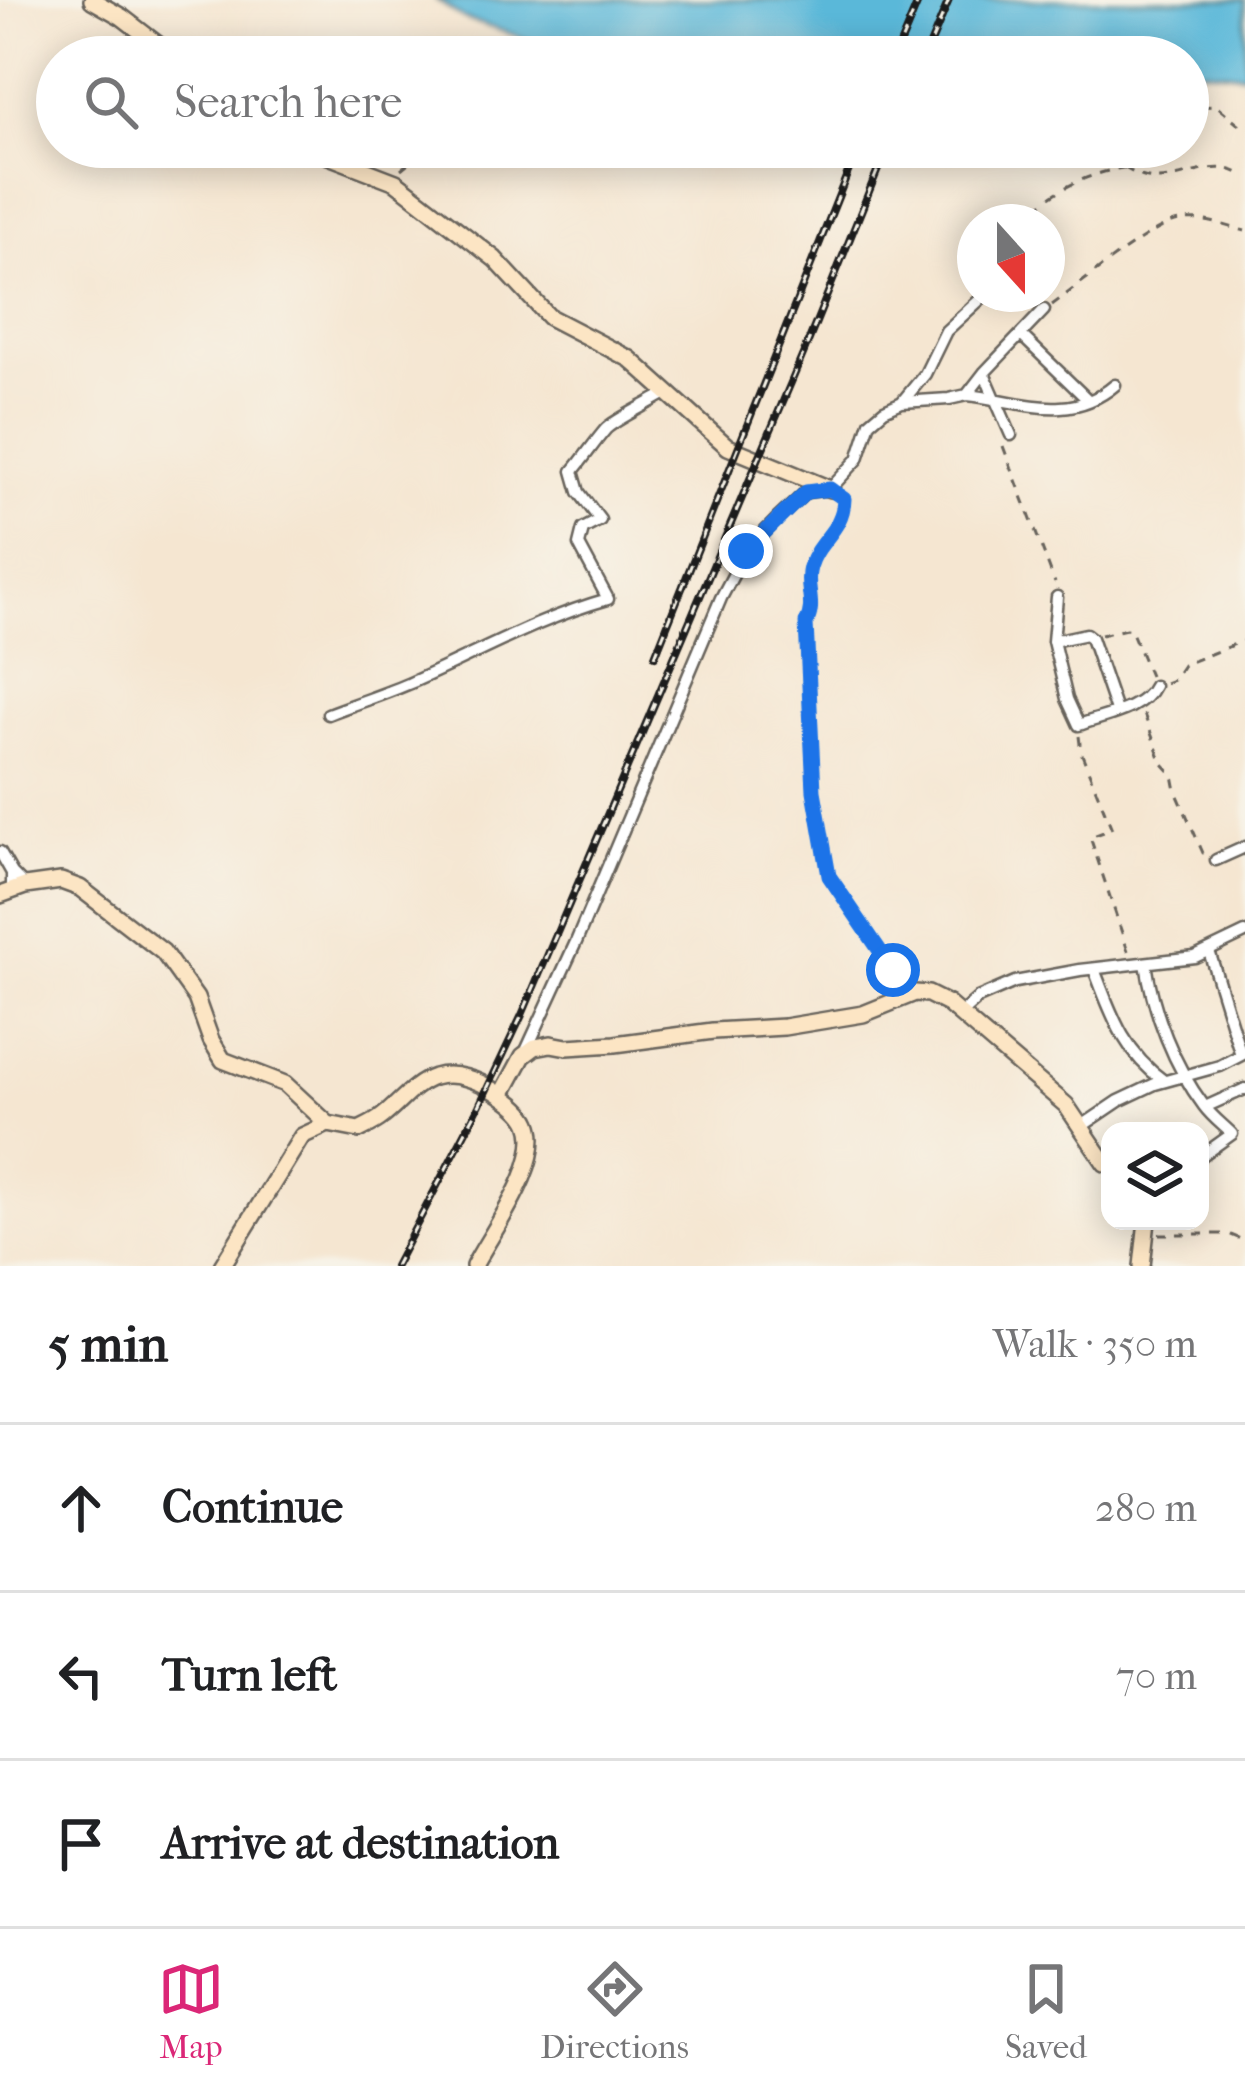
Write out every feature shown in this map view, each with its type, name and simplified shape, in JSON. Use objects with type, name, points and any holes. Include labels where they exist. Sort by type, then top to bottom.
[{"type":"street","points":[[92,0],[147,36]]},
{"type":"street","points":[[360,168],[396,182],[495,259],[549,317],[630,359],[728,447],[830,489]]},
{"type":"street","points":[[902,402],[925,374],[946,331],[967,312]]},
{"type":"street","points":[[967,394],[1042,312]]},
{"type":"street","points":[[1021,334],[1088,400]]},
{"type":"street","points":[[984,373],[1011,435]]},
{"type":"street","points":[[502,1095],[576,942],[746,551],[806,492],[830,489],[858,459],[870,422],[884,410],[902,402],[967,394],[1051,408],[1102,396],[1115,385]]},
{"type":"street","points":[[328,714],[404,686],[555,616],[608,598],[578,545],[583,529],[600,520],[579,492],[573,471],[607,426],[667,392]]},
{"type":"street","points":[[1058,597],[1053,641],[1078,725],[1139,703],[1152,694],[1154,686]]},
{"type":"street","points":[[1053,641],[1086,634],[1091,638],[1116,711]]},
{"type":"street","points":[[1219,856],[1245,847]]},
{"type":"street","points":[[0,851],[12,873],[12,891],[61,880],[80,888],[163,952],[196,998],[223,1060],[285,1084],[328,1124],[359,1130],[432,1077],[452,1074],[502,1095],[528,1120],[532,1155],[475,1266]]},
{"type":"street","points":[[960,1014],[978,998],[1016,982],[1195,957],[1245,933]]},
{"type":"street","points":[[1082,1126],[1120,1101],[1164,1081],[1220,1066],[1243,1054],[1209,951]]},
{"type":"street","points":[[1147,963],[1165,1035],[1204,1107],[1232,1134],[1209,1151]]},
{"type":"street","points":[[1094,969],[1127,1044],[1142,1065],[1164,1081]]},
{"type":"street","points":[[524,1056],[535,1047],[551,1044],[615,1044],[784,1027],[863,1014],[915,993],[938,998],[960,1014],[1066,1105],[1101,1157]]},
{"type":"street","points":[[1204,1107],[1245,1089]]},
{"type":"street","points":[[222,1266],[302,1136],[328,1124]]},
{"type":"street","points":[[1142,1266],[1146,1230]]},
{"type":"path","points":[[1209,106],[1217,106],[1245,129]]},
{"type":"path","points":[[389,179],[402,168]]},
{"type":"path","points":[[1043,204],[1054,193],[1107,171],[1126,168],[1167,180],[1208,168]]},
{"type":"path","points":[[1209,168],[1236,170],[1245,178]]},
{"type":"path","points":[[1065,295],[1176,221],[1195,219],[1245,232]]},
{"type":"path","points":[[1011,435],[1003,446],[1058,597]]},
{"type":"path","points":[[830,489],[844,499],[843,516],[809,569],[813,611],[806,623],[814,791],[829,876],[893,970],[915,993]]},
{"type":"path","points":[[1091,638],[1131,630],[1154,686],[1173,680],[1183,664],[1245,640]]},
{"type":"path","points":[[1139,703],[1203,853],[1219,856]]},
{"type":"path","points":[[1078,725],[1081,752],[1112,829],[1090,837],[1132,964]]},
{"type":"path","points":[[1181,1230],[1228,1234],[1245,1241]]},
{"type":"water","points":[[437,0],[1245,0],[1245,74],[1209,70],[1209,36],[517,36],[464,19]]},
{"type":"railway","points":[[904,36],[919,0]]},
{"type":"railway","points":[[934,36],[949,0]]},
{"type":"railway","points":[[655,656],[850,168]]},
{"type":"railway","points":[[395,1266],[522,1015],[878,168]]},
{"type":"route","points":[[746,551],[806,492],[830,489],[844,499],[843,516],[809,569],[813,611],[806,623],[814,791],[829,876],[893,970]]}]
